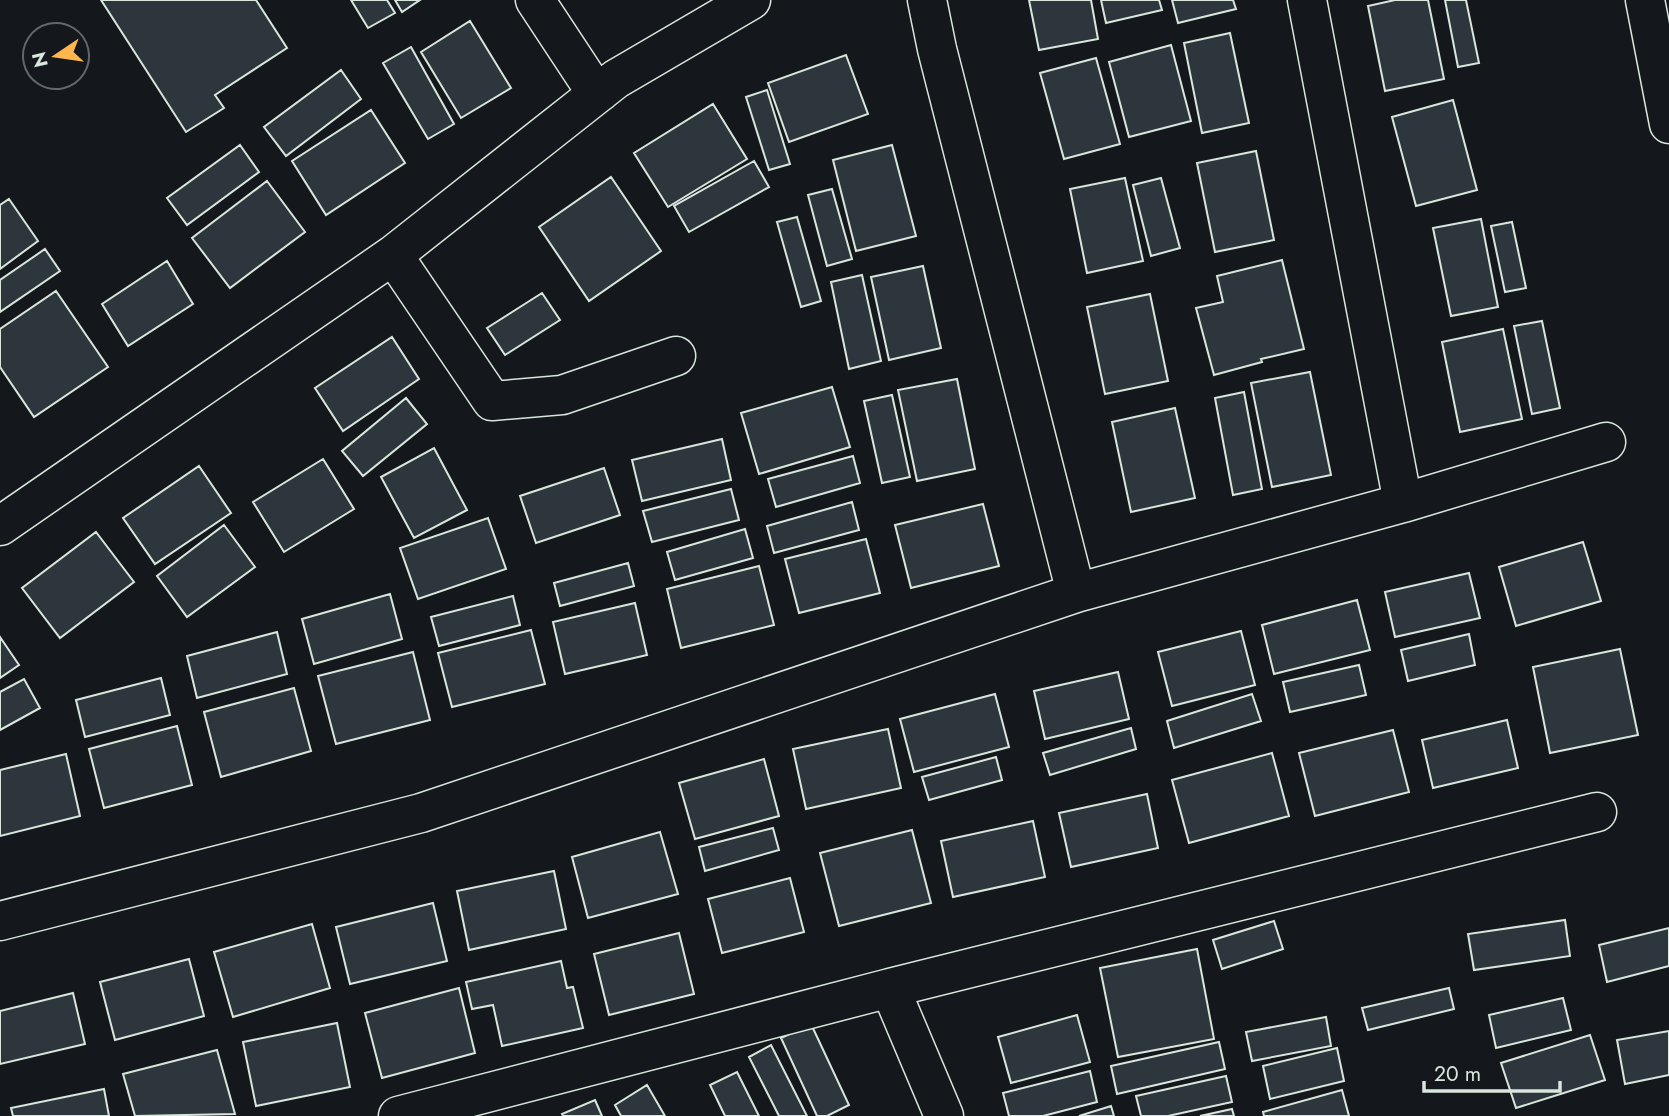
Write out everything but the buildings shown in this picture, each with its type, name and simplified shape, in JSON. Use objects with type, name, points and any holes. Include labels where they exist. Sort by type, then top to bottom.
[{"type":"street","points":[[535,0],[591,85],[600,92]]},
{"type":"street","points":[[0,526],[393,255],[616,79],[751,0]]},
{"type":"street","points":[[928,0],[941,62],[1076,593]]},
{"type":"street","points":[[1307,0],[1403,503]]},
{"type":"street","points":[[1645,0],[1669,124]]},
{"type":"street","points":[[393,255],[492,401],[562,395],[676,356]]},
{"type":"street","points":[[0,921],[421,813],[1076,593],[1403,503],[1606,442]]},
{"type":"street","points":[[398,1116],[890,988],[1597,812]]},
{"type":"street","points":[[890,988],[944,1116]]}]
